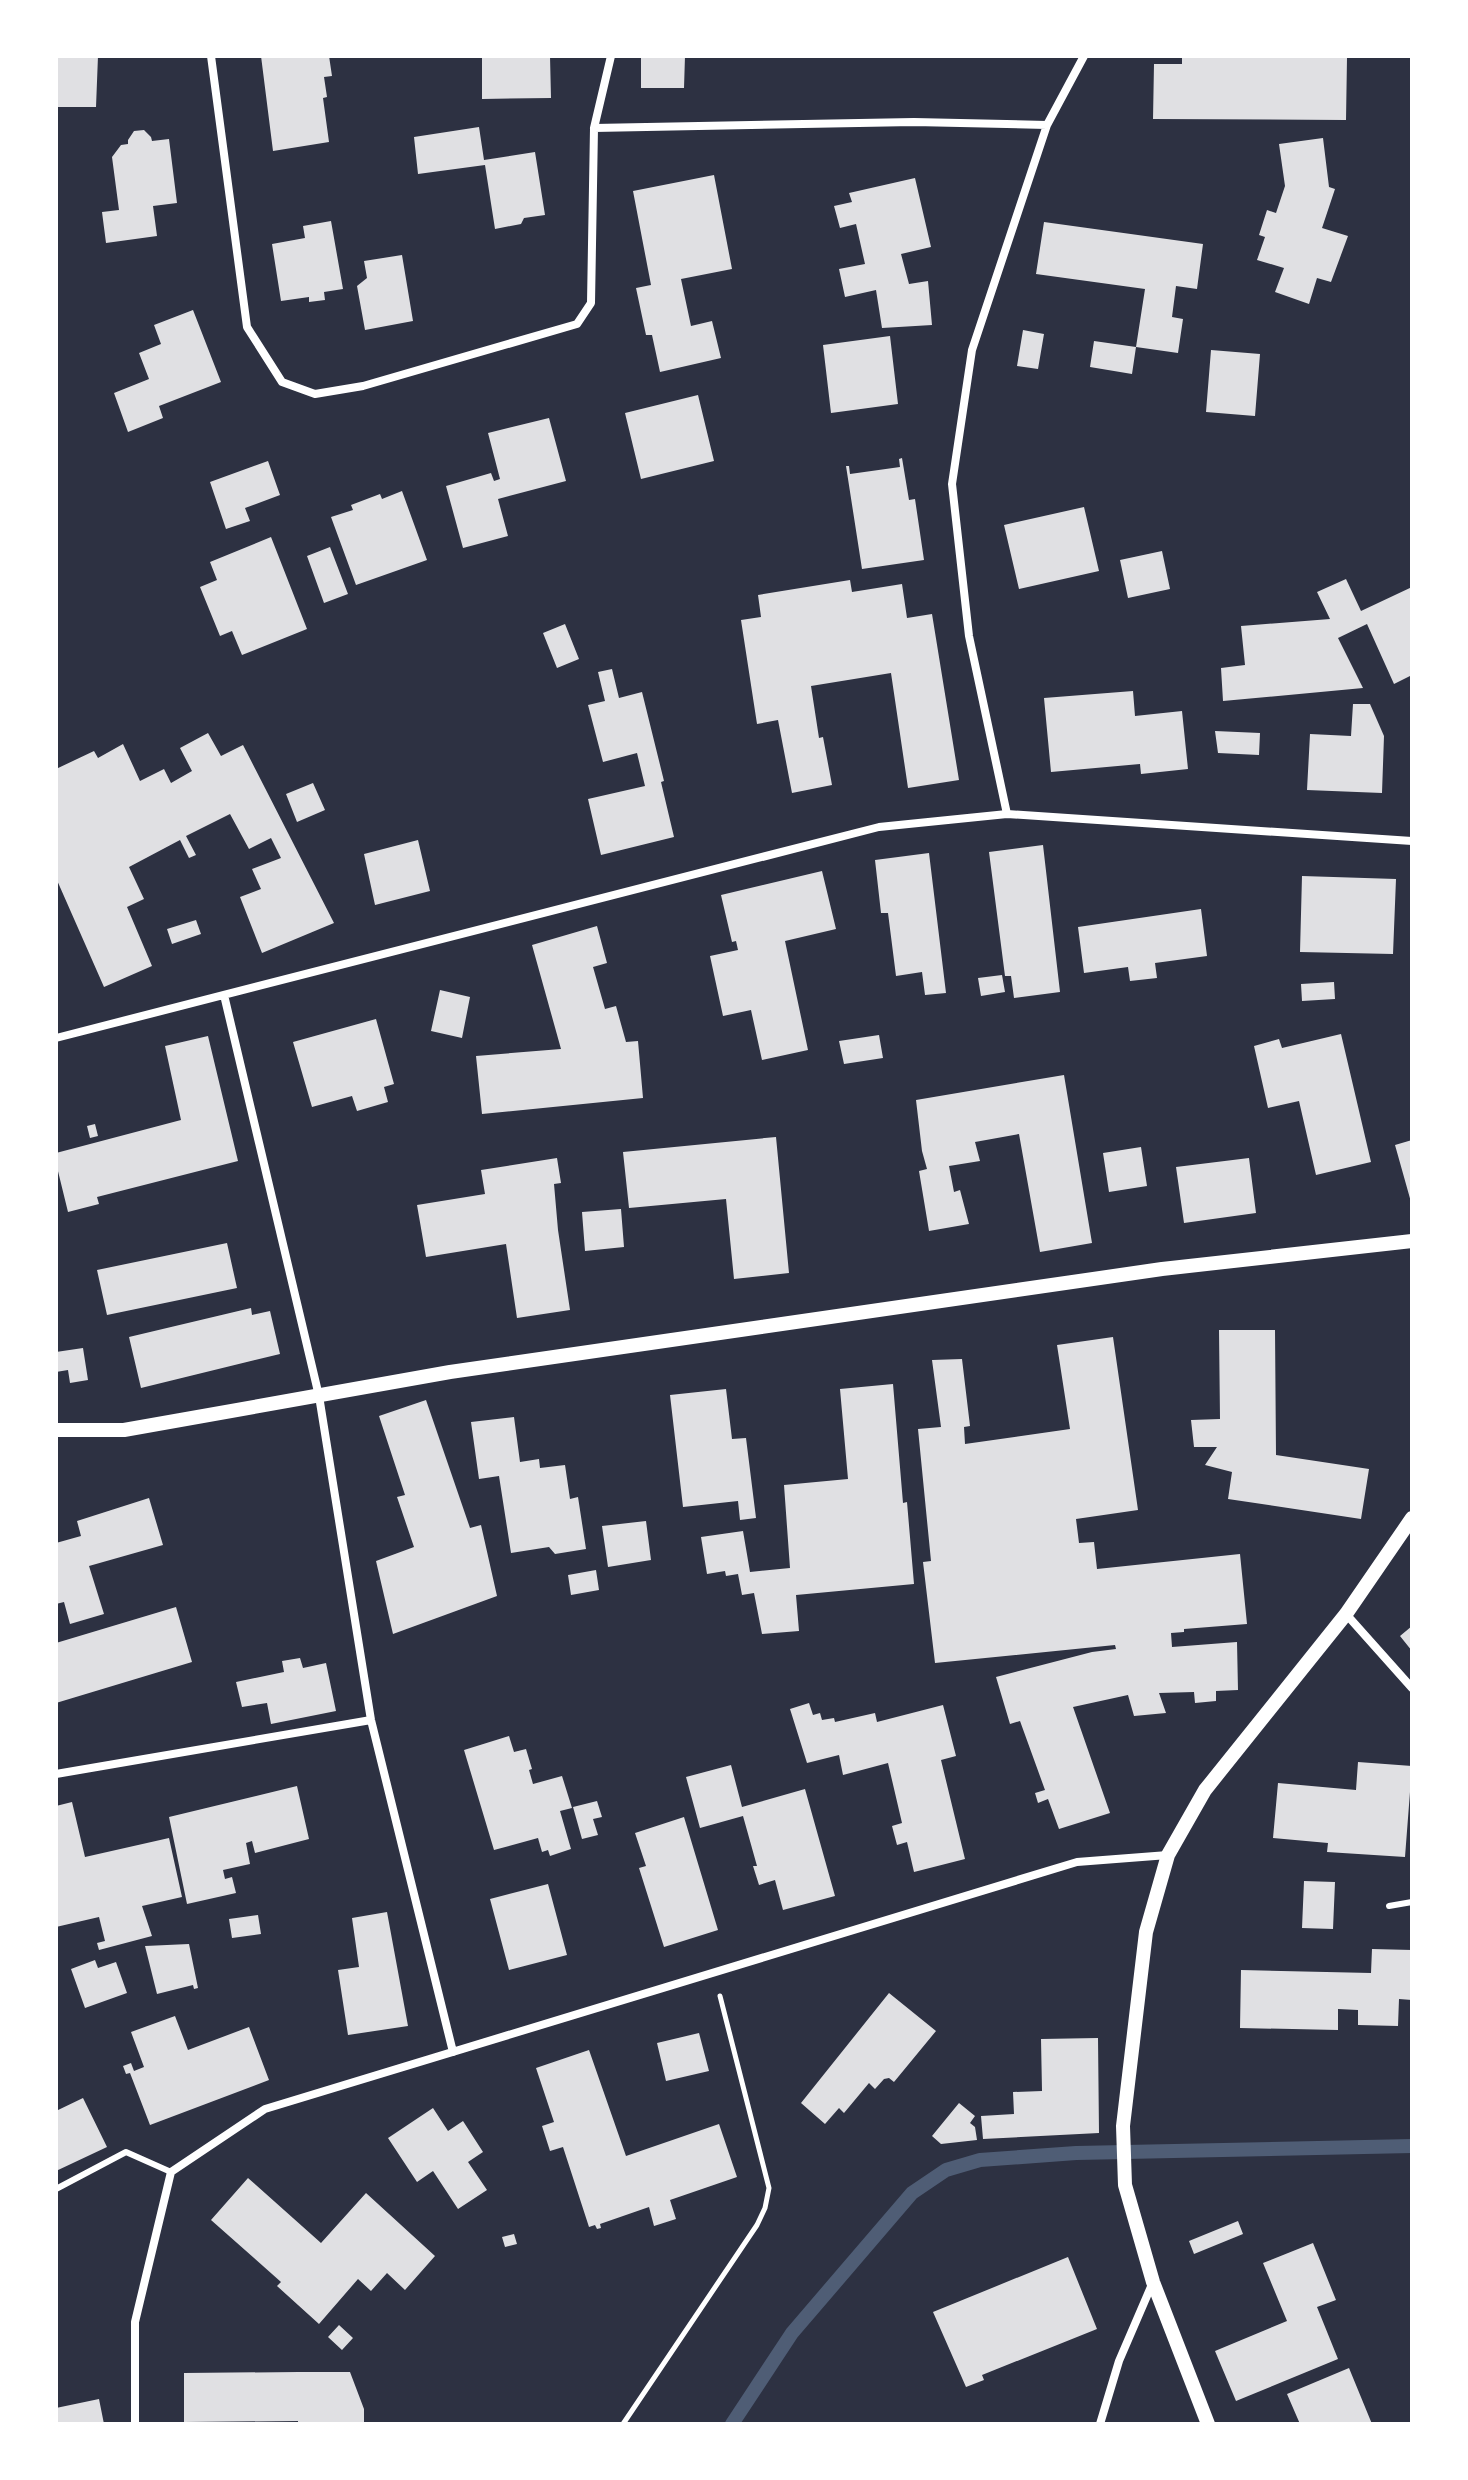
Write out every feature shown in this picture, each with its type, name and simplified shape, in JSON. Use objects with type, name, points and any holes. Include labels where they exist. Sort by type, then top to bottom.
[{"type":"street","points":[[211,56],[247,327],[282,382],[315,394],[363,386],[577,324],[591,303],[594,128],[611,56]]},
{"type":"street","points":[[1007,814],[969,636],[952,484],[972,350],[1047,125],[1084,56]]},
{"type":"street","points":[[594,128],[914,122],[1047,125]]},
{"type":"street","points":[[56,1038],[879,827],[1007,814],[1412,841]]},
{"type":"street","points":[[224,995],[319,1396],[371,1720],[453,2052]]},
{"type":"street","points":[[56,1430],[124,1430],[450,1372],[1162,1269],[1412,1241]]},
{"type":"street","points":[[1208,2424],[1153,2282],[1125,2185],[1123,2126],[1146,1932],[1168,1855],[1205,1790],[1346,1614],[1411,1520]]},
{"type":"street","points":[[1346,1614],[1412,1688]]},
{"type":"street","points":[[56,1774],[371,1720]]},
{"type":"street","points":[[135,2424],[135,2322],[171,2172],[265,2109],[1077,1862],[1168,1855]]},
{"type":"street","points":[[1100,2424],[1119,2361],[1153,2282]]},
{"type":"lane","points":[[1389,1906],[1412,1902]]},
{"type":"lane","points":[[56,2189],[126,2152],[171,2172]]},
{"type":"path","points":[[623,2424],[757,2225],[768,2198],[769,2188],[714,1972]]},
{"type":"building","points":[[56,56],[98,56],[96,107],[56,107]]},
{"type":"building","points":[[261,56],[329,56],[332,76],[324,77],[327,97],[323,98],[329,142],[273,151]]},
{"type":"building","points":[[482,56],[550,56],[551,98],[482,99]]},
{"type":"building","points":[[641,56],[685,56],[684,88],[641,88]]},
{"type":"building","points":[[1182,56],[1347,58],[1346,120],[1153,119],[1154,64],[1182,64]]},
{"type":"building","points":[[479,127],[484,160],[535,152],[545,215],[524,218],[521,224],[495,229],[485,165],[418,174],[414,137]]},
{"type":"building","points":[[144,130],[152,141],[169,139],[177,203],[153,206],[157,236],[106,243],[102,212],[119,210],[112,157],[121,145],[128,144],[134,131]]},
{"type":"building","points":[[1323,138],[1329,187],[1335,189],[1322,228],[1348,236],[1331,282],[1317,278],[1309,304],[1275,292],[1284,268],[1257,260],[1265,237],[1259,235],[1267,210],[1276,213],[1285,186],[1279,144]]},
{"type":"building","points":[[714,175],[732,269],[681,279],[691,326],[712,321],[721,358],[660,372],[652,335],[646,335],[636,288],[651,285],[633,191]]},
{"type":"building","points":[[915,178],[931,247],[901,254],[909,284],[928,281],[932,325],[882,328],[876,290],[845,297],[839,269],[865,264],[856,224],[840,228],[834,206],[852,202],[849,193]]},
{"type":"building","points":[[331,221],[343,289],[324,292],[325,300],[309,302],[309,297],[281,301],[272,244],[305,238],[303,226]]},
{"type":"building","points":[[1044,222],[1203,244],[1197,289],[1176,286],[1172,317],[1183,319],[1178,353],[1136,347],[1145,289],[1036,274]]},
{"type":"building","points":[[402,255],[413,321],[365,330],[357,286],[367,278],[364,261]]},
{"type":"building","points":[[193,310],[221,382],[159,406],[163,418],[128,432],[114,393],[149,379],[139,353],[161,344],[154,325]]},
{"type":"building","points":[[1023,330],[1044,334],[1038,369],[1017,366]]},
{"type":"building","points":[[890,336],[898,404],[831,413],[823,345]]},
{"type":"building","points":[[1094,341],[1136,347],[1132,374],[1090,367]]},
{"type":"building","points":[[1211,350],[1260,354],[1255,416],[1206,412]]},
{"type":"building","points":[[698,395],[714,461],[641,479],[625,413]]},
{"type":"building","points":[[549,418],[566,481],[498,499],[508,536],[463,548],[446,486],[491,473],[494,481],[500,479],[488,433]]},
{"type":"building","points":[[902,458],[909,500],[915,499],[924,560],[862,569],[846,466],[849,466],[850,474],[900,467],[899,459]]},
{"type":"building","points":[[268,461],[280,495],[245,508],[250,521],[226,529],[210,482]]},
{"type":"building","points":[[402,491],[427,560],[356,585],[331,517],[353,510],[351,505],[380,494],[382,499]]},
{"type":"building","points":[[1084,507],[1099,571],[1019,589],[1004,525]]},
{"type":"building","points":[[271,537],[307,629],[242,655],[232,631],[220,636],[200,587],[217,580],[210,562]]},
{"type":"building","points":[[330,547],[348,594],[324,603],[307,556]]},
{"type":"building","points":[[1162,551],[1170,589],[1128,598],[1120,560]]},
{"type":"building","points":[[1346,579],[1361,611],[1412,587],[1412,675],[1394,684],[1367,624],[1338,638],[1363,688],[1223,701],[1221,668],[1245,665],[1241,626],[1330,619],[1317,592]]},
{"type":"building","points":[[850,580],[852,592],[902,584],[907,618],[932,614],[959,780],[908,788],[891,673],[811,686],[819,738],[823,737],[832,785],[792,793],[778,720],[757,724],[741,620],[761,617],[758,595]]},
{"type":"building","points":[[565,624],[579,659],[557,668],[543,633]]},
{"type":"building","points":[[612,669],[619,698],[642,692],[674,837],[601,855],[588,799],[645,786],[637,753],[603,762],[588,705],[605,701],[598,672]]},
{"type":"building","points":[[1133,691],[1135,716],[1182,711],[1188,769],[1141,774],[1140,764],[1051,772],[1044,698]]},
{"type":"building","points":[[1353,704],[1370,704],[1384,736],[1382,793],[1307,790],[1310,734],[1351,736]]},
{"type":"building","points":[[1215,731],[1260,733],[1259,755],[1218,753]]},
{"type":"building","points":[[208,733],[221,756],[243,745],[334,923],[262,953],[240,897],[261,889],[252,869],[281,858],[271,838],[249,849],[230,814],[186,836],[196,855],[189,858],[180,840],[129,867],[144,899],[127,907],[152,966],[104,987],[56,878],[56,769],[94,751],[98,758],[123,744],[140,781],[164,769],[171,783],[192,771],[180,748]]},
{"type":"building","points":[[313,783],[325,810],[297,822],[286,794]]},
{"type":"building","points":[[418,840],[430,891],[375,905],[364,854]]},
{"type":"building","points":[[1043,845],[1060,992],[1014,998],[1011,976],[1005,976],[989,852]]},
{"type":"building","points":[[929,853],[946,993],[925,995],[922,972],[896,976],[888,913],[881,913],[875,860]]},
{"type":"building","points":[[822,871],[836,929],[785,941],[808,1050],[762,1060],[751,1010],[723,1016],[710,956],[738,950],[736,941],[732,942],[721,895]]},
{"type":"building","points":[[1302,876],[1396,879],[1393,954],[1300,952]]},
{"type":"building","points":[[1201,909],[1207,956],[1155,963],[1157,978],[1130,981],[1128,967],[1084,973],[1078,927]]},
{"type":"building","points":[[196,920],[201,934],[172,944],[167,929]]},
{"type":"building","points":[[597,926],[607,963],[593,967],[605,1009],[616,1006],[626,1042],[638,1041],[643,1098],[482,1114],[476,1056],[561,1049],[532,945]]},
{"type":"building","points":[[1002,975],[1005,992],[981,996],[978,978]]},
{"type":"building","points":[[1334,982],[1335,999],[1302,1001],[1301,984]]},
{"type":"building","points":[[440,990],[470,997],[462,1038],[431,1031]]},
{"type":"building","points":[[376,1019],[394,1084],[384,1087],[388,1102],[357,1111],[352,1096],[312,1107],[293,1042]]},
{"type":"building","points":[[1341,1034],[1371,1162],[1316,1175],[1299,1101],[1268,1108],[1254,1046],[1279,1039],[1282,1048]]},
{"type":"building","points":[[879,1035],[883,1058],[844,1064],[839,1041]]},
{"type":"building","points":[[208,1036],[238,1161],[97,1197],[99,1204],[68,1212],[56,1153],[181,1120],[165,1046]]},
{"type":"building","points":[[1064,1075],[1092,1243],[1040,1252],[1019,1134],[975,1142],[980,1161],[949,1166],[954,1192],[960,1190],[969,1224],[929,1231],[919,1171],[927,1169],[916,1100]]},
{"type":"building","points":[[95,1124],[98,1136],[90,1138],[87,1126]]},
{"type":"building","points":[[776,1137],[789,1273],[734,1279],[726,1199],[629,1208],[623,1152]]},
{"type":"building","points":[[1412,1140],[1412,1202],[1411,1202],[1395,1145]]},
{"type":"building","points":[[1141,1147],[1147,1186],[1109,1192],[1103,1153]]},
{"type":"building","points":[[557,1158],[561,1183],[554,1184],[570,1310],[517,1318],[506,1244],[426,1257],[417,1205],[485,1194],[481,1170]]},
{"type":"building","points":[[1249,1158],[1256,1213],[1184,1223],[1176,1167]]},
{"type":"building","points":[[621,1209],[624,1247],[585,1251],[582,1212]]},
{"type":"building","points":[[227,1243],[237,1288],[107,1315],[97,1270]]},
{"type":"building","points":[[251,1308],[252,1315],[270,1311],[280,1354],[141,1388],[129,1337]]},
{"type":"building","points":[[1219,1330],[1275,1330],[1276,1455],[1369,1469],[1361,1519],[1228,1499],[1232,1472],[1205,1465],[1217,1447],[1194,1447],[1191,1420],[1220,1419]]},
{"type":"building","points":[[1113,1337],[1138,1510],[1076,1519],[1079,1543],[1094,1542],[1097,1569],[1240,1554],[1247,1624],[1184,1629],[1184,1632],[1171,1633],[1172,1647],[1237,1642],[1238,1690],[1216,1691],[1216,1701],[1195,1703],[1194,1692],[1159,1693],[1166,1713],[1134,1716],[1128,1695],[1073,1707],[1110,1813],[1059,1829],[1048,1799],[1038,1803],[1035,1793],[1045,1790],[1020,1721],[1010,1724],[996,1677],[1092,1652],[1116,1649],[1115,1645],[935,1663],[923,1562],[931,1561],[918,1429],[941,1427],[932,1360],[962,1359],[970,1426],[964,1427],[965,1444],[1070,1429],[1057,1345]]},
{"type":"building","points":[[83,1348],[88,1380],[70,1383],[68,1370],[56,1372],[56,1352]]},
{"type":"building","points":[[893,1384],[903,1503],[907,1502],[914,1584],[796,1595],[799,1631],[762,1634],[754,1593],[742,1595],[738,1574],[726,1576],[725,1571],[707,1574],[701,1537],[743,1531],[750,1572],[790,1568],[784,1485],[848,1479],[840,1389]]},
{"type":"building","points":[[726,1389],[732,1439],[746,1438],[756,1518],[740,1520],[738,1501],[683,1507],[670,1395]]},
{"type":"building","points":[[426,1400],[470,1528],[481,1525],[497,1596],[393,1634],[376,1561],[414,1547],[397,1497],[405,1495],[379,1416]]},
{"type":"building","points":[[514,1417],[520,1462],[539,1459],[540,1468],[565,1465],[570,1499],[578,1497],[586,1549],[555,1554],[549,1547],[511,1553],[499,1476],[479,1479],[471,1422]]},
{"type":"building","points":[[149,1498],[163,1545],[89,1566],[104,1614],[70,1624],[64,1602],[56,1604],[56,1543],[81,1536],[77,1521]]},
{"type":"building","points":[[646,1521],[651,1560],[608,1567],[602,1526]]},
{"type":"building","points":[[596,1570],[599,1590],[571,1595],[568,1575]]},
{"type":"building","points":[[176,1607],[192,1662],[56,1703],[56,1643]]},
{"type":"building","points":[[1412,1626],[1412,1651],[1400,1636]]},
{"type":"building","points":[[300,1658],[303,1668],[326,1663],[336,1711],[271,1724],[267,1703],[242,1707],[236,1682],[284,1672],[282,1661]]},
{"type":"building","points":[[809,1703],[813,1715],[820,1713],[822,1720],[834,1718],[835,1722],[875,1713],[877,1722],[943,1705],[956,1756],[941,1760],[965,1859],[914,1872],[907,1842],[897,1845],[892,1826],[902,1823],[888,1763],[843,1775],[839,1755],[807,1763],[790,1709]]},
{"type":"building","points":[[509,1736],[514,1752],[526,1749],[533,1784],[562,1776],[572,1808],[560,1811],[571,1849],[550,1856],[548,1850],[542,1852],[538,1838],[494,1850],[464,1750]]},
{"type":"building","points":[[1358,1762],[1412,1766],[1405,1857],[1327,1852],[1328,1843],[1273,1838],[1278,1783],[1356,1790]]},
{"type":"building","points":[[731,1765],[742,1807],[805,1789],[835,1896],[783,1910],[775,1880],[759,1885],[743,1816],[700,1828],[686,1777]]},
{"type":"building","points":[[297,1786],[309,1839],[255,1853],[252,1841],[246,1843],[250,1864],[223,1870],[225,1879],[232,1877],[236,1893],[187,1904],[169,1817]]},
{"type":"building","points":[[597,1801],[602,1817],[593,1819],[598,1835],[582,1839],[573,1807]]},
{"type":"building","points":[[72,1802],[85,1857],[169,1838],[182,1897],[142,1906],[152,1936],[99,1950],[97,1943],[105,1941],[99,1917],[56,1927],[56,1806]]},
{"type":"building","points":[[684,1817],[718,1930],[664,1947],[639,1868],[646,1866],[635,1833]]},
{"type":"building","points":[[1304,1881],[1335,1882],[1333,1929],[1302,1928]]},
{"type":"building","points":[[548,1884],[567,1955],[509,1970],[490,1899]]},
{"type":"building","points":[[387,1912],[408,2026],[348,2035],[338,1970],[359,1967],[352,1918]]},
{"type":"building","points":[[258,1915],[261,1934],[232,1938],[229,1919]]},
{"type":"building","points":[[189,1944],[198,1988],[194,1989],[193,1985],[157,1994],[145,1946]]},
{"type":"building","points":[[1372,1949],[1412,1950],[1412,2000],[1399,1999],[1398,2026],[1358,2025],[1358,2010],[1338,2009],[1338,2030],[1240,2028],[1241,1970],[1371,1973]]},
{"type":"building","points":[[95,1960],[98,1968],[116,1962],[127,1993],[85,2008],[71,1969]]},
{"type":"building","points":[[889,1993],[936,2031],[894,2082],[884,2079],[875,2089],[869,2083],[844,2113],[839,2108],[825,2124],[801,2103]]},
{"type":"building","points":[[175,2016],[188,2050],[249,2027],[269,2080],[150,2125],[130,2073],[126,2074],[123,2066],[131,2063],[134,2071],[144,2067],[131,2032]]},
{"type":"building","points":[[699,2033],[709,2071],[666,2081],[657,2043]]},
{"type":"building","points":[[1098,2038],[1099,2133],[983,2139],[981,2116],[1014,2114],[1013,2092],[1042,2091],[1041,2039]]},
{"type":"building","points":[[589,2050],[626,2156],[719,2124],[737,2177],[670,2200],[676,2219],[654,2226],[649,2207],[600,2224],[601,2228],[597,2229],[595,2225],[589,2227],[563,2147],[550,2151],[542,2126],[554,2122],[536,2068]]},
{"type":"building","points":[[83,2098],[107,2147],[56,2171],[56,2111]]},
{"type":"building","points":[[959,2103],[975,2116],[970,2123],[975,2127],[977,2140],[941,2144],[932,2136]]},
{"type":"building","points":[[433,2108],[448,2131],[463,2121],[483,2152],[468,2162],[487,2190],[458,2209],[433,2171],[417,2182],[388,2138]]},
{"type":"building","points":[[248,2178],[321,2243],[366,2193],[435,2256],[405,2290],[387,2273],[371,2291],[358,2279],[319,2324],[277,2286],[281,2282],[211,2220]]},
{"type":"building","points":[[1238,2221],[1243,2234],[1194,2254],[1189,2241]]},
{"type":"building","points":[[514,2234],[517,2244],[505,2247],[502,2237]]},
{"type":"building","points":[[1313,2243],[1336,2300],[1317,2307],[1338,2359],[1236,2401],[1215,2351],[1287,2321],[1263,2263]]},
{"type":"building","points":[[1068,2257],[1097,2329],[982,2375],[984,2380],[966,2387],[933,2312]]},
{"type":"building","points":[[339,2325],[353,2338],[342,2350],[328,2337]]},
{"type":"building","points":[[1349,2368],[1372,2424],[1300,2424],[1287,2394]]},
{"type":"building","points":[[350,2372],[364,2409],[364,2424],[184,2422],[184,2373]]},
{"type":"building","points":[[99,2399],[104,2424],[56,2424],[56,2408]]},
{"type":"waterway","points":[[732,2424],[792,2333],[912,2193],[946,2170],[980,2160],[1076,2153],[1412,2146]]}]
